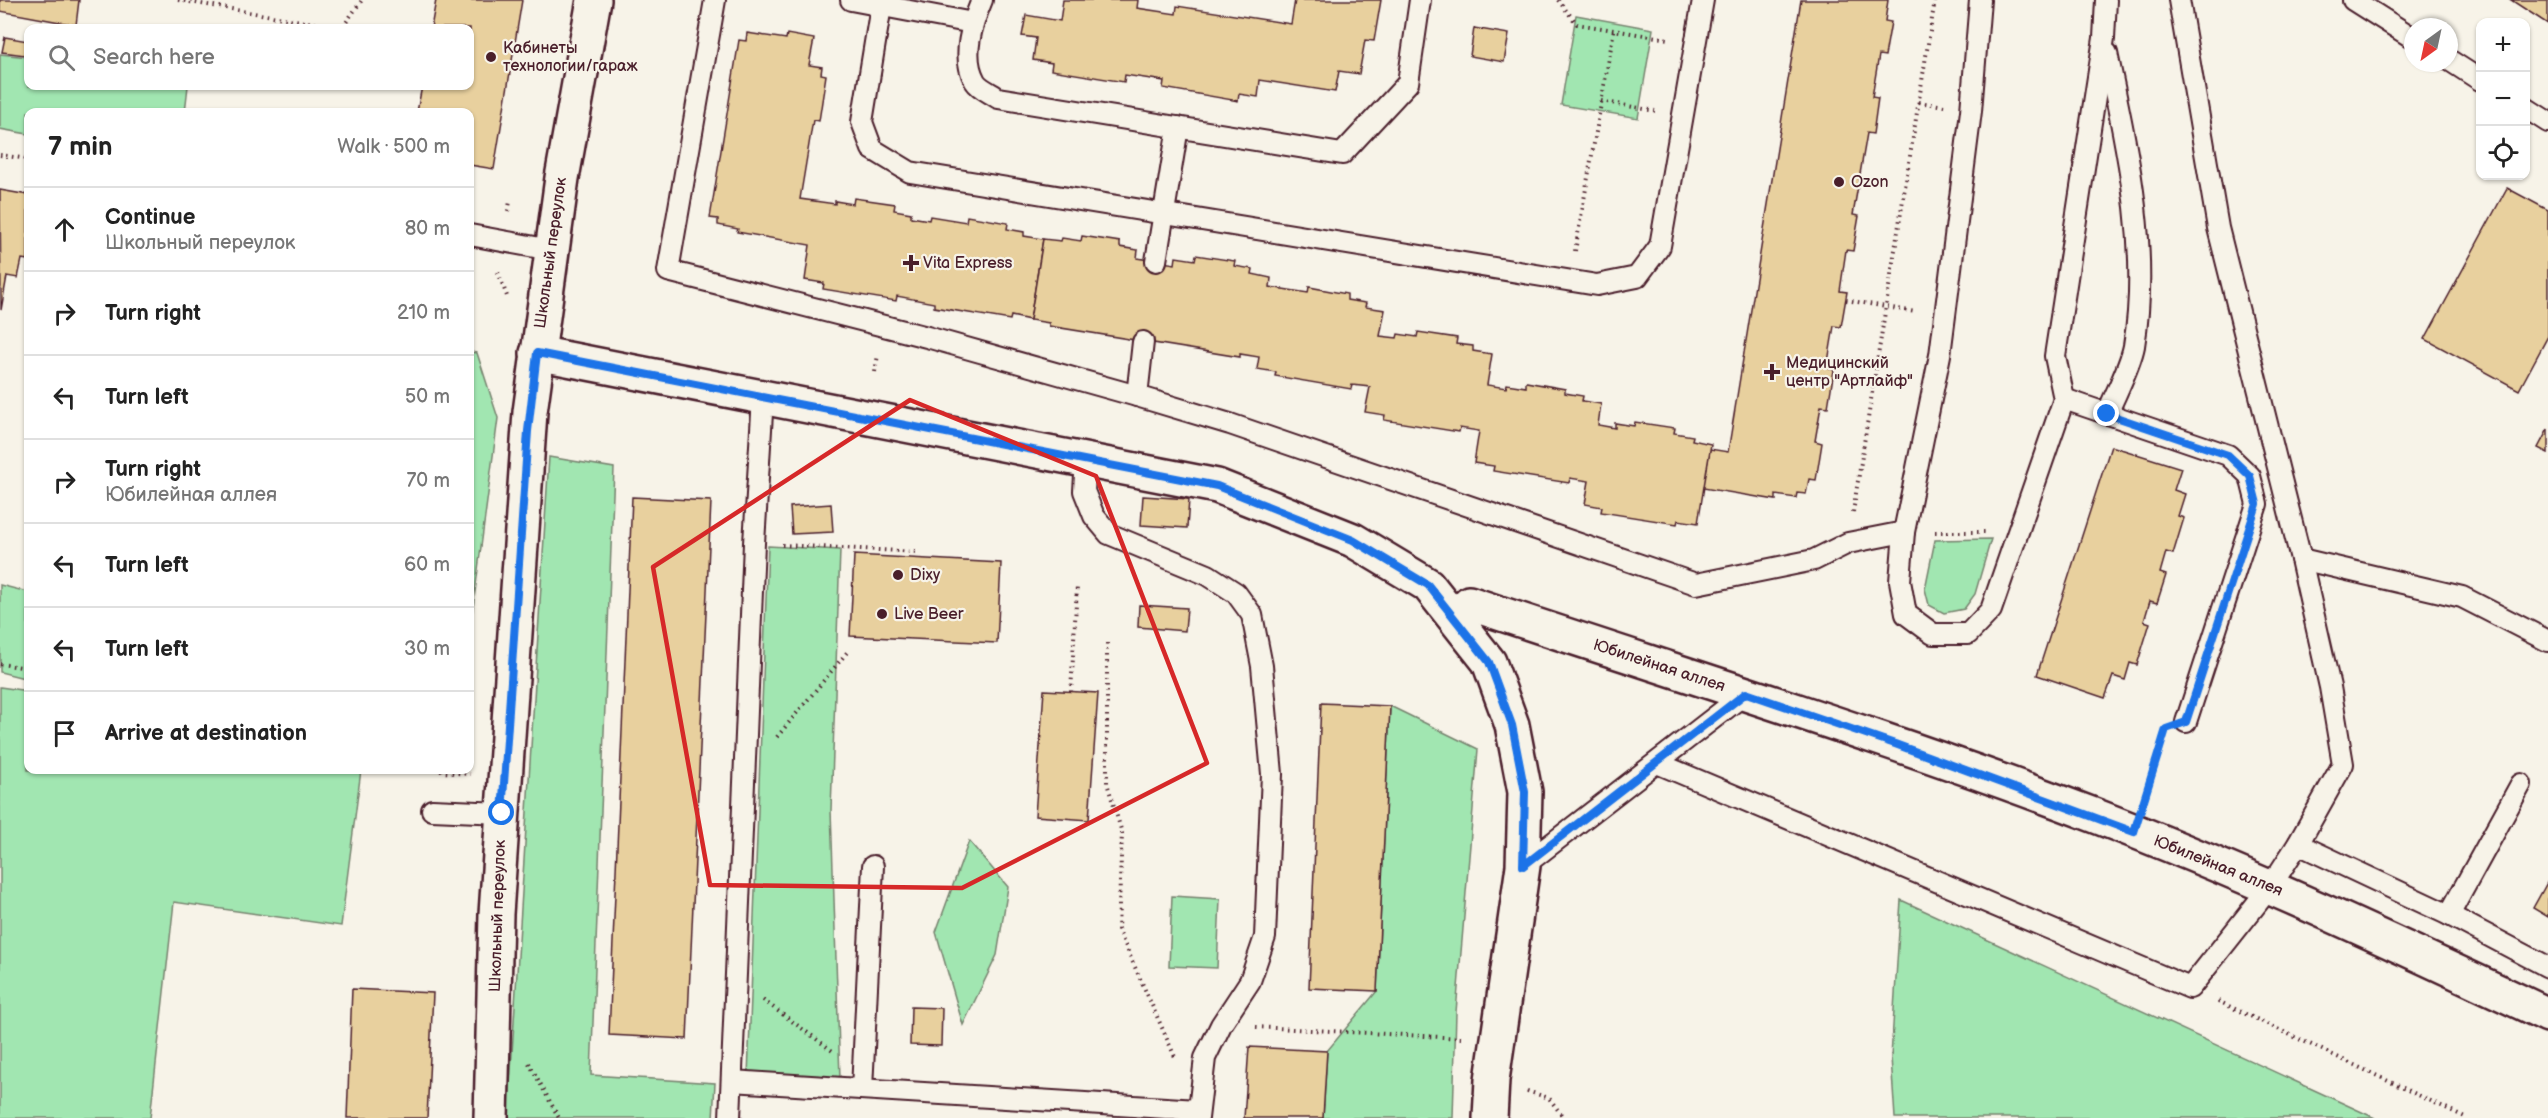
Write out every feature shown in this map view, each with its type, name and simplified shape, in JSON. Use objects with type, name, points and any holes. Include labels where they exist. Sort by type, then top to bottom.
[{"type":"street","name":"Школьный переулок","points":[[491,1118],[495,914],[527,443],[551,250],[594,0]]},
{"type":"street","points":[[537,353],[1217,486],[1353,540],[1428,585],[1489,662],[1512,725],[1525,792],[1523,866],[1492,1080],[1490,1118]]},
{"type":"street","name":"Юбилейная аллея","points":[[1468,603],[1895,744],[2134,832],[2270,887],[2548,1015]]},
{"type":"lane","points":[[715,0],[668,271],[927,337],[1230,424],[1696,584],[1814,560],[1848,543],[1904,532]]},
{"type":"lane","points":[[851,0],[973,23]]},
{"type":"lane","points":[[982,0],[973,23],[968,55],[976,82],[998,98],[1341,154],[1408,83],[1420,0]]},
{"type":"lane","points":[[881,6],[862,122],[872,149],[910,172],[1597,285],[1637,277],[1660,246],[1703,0]]},
{"type":"lane","points":[[1980,0],[1971,111],[1941,355],[1904,532],[1900,581],[1906,614],[1933,633],[1968,634],[1991,610],[2064,399],[2055,356],[2104,38],[2106,0]]},
{"type":"lane","points":[[1657,763],[2190,988],[2270,887],[2298,844],[2343,764],[2330,687],[2301,559],[2218,228],[2179,0]]},
{"type":"lane","points":[[2353,0],[2404,32]]},
{"type":"lane","points":[[2104,38],[2132,174],[2140,276],[2134,348],[2107,414]]},
{"type":"lane","points":[[2458,66],[2476,77]]},
{"type":"lane","points":[[2530,111],[2548,122]]},
{"type":"lane","points":[[1156,261],[1178,127]]},
{"type":"lane","points":[[474,236],[551,250]]},
{"type":"lane","points":[[1137,396],[1143,342]]},
{"type":"lane","points":[[730,1118],[754,543],[763,397]]},
{"type":"lane","points":[[2064,399],[2228,455],[2250,476],[2257,504],[2186,722]]},
{"type":"lane","points":[[732,1081],[862,1081],[1198,1114],[1206,1058],[1221,1025],[1250,981],[1265,937],[1272,774],[1262,666],[1252,615],[1236,593],[1208,575],[1109,534],[1094,516],[1084,491],[1086,460]]},
{"type":"lane","points":[[2301,559],[2462,597],[2548,641]]},
{"type":"lane","points":[[1523,866],[1746,693]]},
{"type":"lane","points":[[2449,915],[2521,784]]},
{"type":"lane","points":[[432,810],[502,813]]},
{"type":"lane","points":[[2298,844],[2449,915],[2548,967]]},
{"type":"lane","points":[[862,1081],[873,866]]},
{"type":"path","points":[[178,0],[319,24]]},
{"type":"path","points":[[345,24],[362,0]]},
{"type":"path","points":[[1558,0],[1577,24],[1695,44]]},
{"type":"path","points":[[1848,543],[1935,0]]},
{"type":"path","points":[[1570,281],[1614,30]]},
{"type":"path","points":[[1601,101],[1683,115]]},
{"type":"path","points":[[0,155],[24,158]]},
{"type":"path","points":[[1846,300],[1945,317]]},
{"type":"path","points":[[1904,532],[2018,532]]},
{"type":"path","points":[[754,543],[919,552]]},
{"type":"path","points":[[1071,692],[1077,587]]},
{"type":"path","points":[[1107,643],[1107,783],[1122,833],[1118,929],[1198,1114]]},
{"type":"path","points":[[744,776],[849,650]]},
{"type":"path","points":[[0,664],[24,667]]},
{"type":"path","points":[[2134,832],[2166,729],[2186,722]]},
{"type":"path","points":[[2190,988],[2467,1118]]},
{"type":"path","points":[[735,998],[766,1000],[862,1081]]},
{"type":"path","points":[[1221,1025],[1462,1038]]},
{"type":"highlighted area","points":[[910,400],[1096,476],[1207,763],[962,888],[710,885],[653,567]]},
{"type":"green space","points":[[1576,15],[1653,29],[1638,118],[1561,105]]},
{"type":"green space","points":[[0,54],[24,57],[24,90],[188,90],[185,108],[24,108],[24,133],[0,129]]},
{"type":"green space","points":[[474,353],[477,353],[498,418],[474,600]]},
{"type":"green space","points":[[549,457],[614,468],[591,1075],[715,1083],[713,1118],[508,1118]]},
{"type":"green space","points":[[1991,539],[1975,594],[1964,609],[1944,613],[1929,605],[1925,589],[1935,540]]},
{"type":"green space","points":[[768,546],[840,550],[831,810],[840,1079],[748,1076]]},
{"type":"green space","points":[[0,585],[24,591],[24,678],[0,672]]},
{"type":"green space","points":[[0,687],[24,690],[24,774],[360,774],[341,926],[174,902],[150,1118],[0,1118]]},
{"type":"green space","points":[[1390,706],[1478,749],[1456,1012],[1453,1118],[1323,1118],[1327,1051],[1377,991]]},
{"type":"green space","points":[[969,841],[1008,887],[997,955],[963,1025],[936,932]]},
{"type":"green space","points":[[1172,896],[1220,899],[1217,968],[1169,966]]},
{"type":"green space","points":[[1901,900],[2375,1118],[1895,1118],[1891,1057]]},
{"type":"building","points":[[0,0],[79,0],[76,24],[0,11]]},
{"type":"building","name":"Кабинеты технологии/гараж","points":[[436,0],[522,0],[494,169],[474,166],[474,108],[418,108],[421,90],[474,90],[474,24],[432,24]]},
{"type":"building","points":[[1063,0],[1138,0],[1137,8],[1176,14],[1177,6],[1291,24],[1295,0],[1381,0],[1374,41],[1365,40],[1359,74],[1339,71],[1335,92],[1260,80],[1258,97],[1239,94],[1238,101],[1163,88],[1164,81],[1125,75],[1124,82],[1051,70],[1052,63],[1033,60],[1036,38],[1022,36],[1026,15],[1060,21]]},
{"type":"building","points":[[1801,0],[1888,0],[1885,21],[1891,22],[1885,56],[1879,55],[1872,97],[1878,98],[1873,134],[1867,133],[1853,215],[1859,216],[1853,251],[1846,250],[1840,291],[1847,292],[1841,327],[1834,326],[1827,368],[1834,370],[1828,407],[1821,406],[1815,441],[1822,443],[1816,480],[1809,479],[1806,494],[1797,493],[1796,498],[1776,495],[1776,500],[1703,488],[1710,449],[1728,452]]},
{"type":"building","points":[[2511,0],[2548,0],[2548,24]]},
{"type":"building","points":[[1474,28],[1509,34],[1504,62],[1470,56]]},
{"type":"building","points":[[747,33],[786,39],[787,34],[814,39],[809,65],[822,67],[821,74],[826,75],[819,121],[813,120],[800,199],[853,204],[854,198],[895,204],[894,210],[911,213],[911,217],[929,220],[930,216],[966,222],[967,216],[1008,223],[1007,229],[1024,232],[1024,236],[1043,239],[1030,320],[1011,316],[1010,320],[934,307],[934,303],[897,296],[896,301],[823,289],[824,283],[805,280],[810,245],[737,232],[738,229],[718,225],[718,219],[710,218],[739,40],[746,41]]},
{"type":"building","points":[[5,37],[24,40],[24,55],[2,52]]},
{"type":"building","points":[[2507,188],[2548,210],[2548,336],[2519,390],[2425,339]]},
{"type":"building","points":[[0,190],[24,194],[24,259],[22,259],[18,278],[7,276],[1,310]]},
{"type":"building","points":[[1082,236],[1120,242],[1120,247],[1138,250],[1137,258],[1175,264],[1176,257],[1195,260],[1196,255],[1235,261],[1234,266],[1253,269],[1252,274],[1271,278],[1270,287],[1308,293],[1309,287],[1347,294],[1347,300],[1366,303],[1365,307],[1385,310],[1380,336],[1397,338],[1398,334],[1417,337],[1418,332],[1457,338],[1456,344],[1473,346],[1473,351],[1492,354],[1487,385],[1506,388],[1507,384],[1526,387],[1526,382],[1565,389],[1565,393],[1583,396],[1582,401],[1601,404],[1598,425],[1615,428],[1615,423],[1634,426],[1635,422],[1675,428],[1674,433],[1693,436],[1692,440],[1711,444],[1698,523],[1678,520],[1677,524],[1601,512],[1602,507],[1585,504],[1589,481],[1570,478],[1569,483],[1493,471],[1494,466],[1474,463],[1479,431],[1460,428],[1459,432],[1384,420],[1385,415],[1365,412],[1370,387],[1352,385],[1351,389],[1275,376],[1276,372],[1257,369],[1259,357],[1240,354],[1240,357],[1049,326],[1049,323],[1030,320],[1043,239],[1061,241],[1062,238],[1081,241]]},
{"type":"building","points":[[2548,429],[2548,453],[2538,448]]},
{"type":"building","points":[[2111,446],[2181,468],[2174,490],[2185,494],[2178,516],[2184,518],[2173,554],[2166,552],[2160,573],[2166,575],[2157,603],[2150,601],[2144,621],[2150,623],[2137,665],[2130,663],[2125,680],[2113,676],[2105,698],[2037,675]]},
{"type":"building","points":[[1143,496],[1189,499],[1187,528],[1141,525]]},
{"type":"building","points":[[632,497],[711,501],[687,1039],[609,1035]]},
{"type":"building","points":[[831,504],[833,532],[792,534],[790,507]]},
{"type":"building","points":[[854,555],[1001,563],[997,643],[850,636]]},
{"type":"building","points":[[1139,605],[1187,608],[1185,631],[1138,627]]},
{"type":"building","points":[[1044,690],[1098,693],[1089,820],[1035,816]]},
{"type":"building","points":[[1321,703],[1390,706],[1377,991],[1309,988]]},
{"type":"building","points":[[2548,881],[2548,917],[2533,908]]},
{"type":"building","points":[[352,989],[433,993],[427,1118],[347,1118]]},
{"type":"building","points":[[911,1007],[942,1008],[941,1046],[910,1045]]},
{"type":"building","points":[[1249,1047],[1327,1051],[1323,1118],[1244,1118]]},
{"type":"place","name":"Кабинеты технологии/гараж","points":[[491,57]]},
{"type":"place","name":"Ozon","points":[[1839,182]]},
{"type":"place","name":"Vita Express","points":[[911,263]]},
{"type":"place","name":"Медицинский центр \"Артлайф\"","points":[[1772,372]]},
{"type":"place","name":"Dixy","points":[[898,575]]},
{"type":"place","name":"Live Beer","points":[[882,614]]},
{"type":"route","points":[[502,813],[528,431],[537,353],[1217,486],[1353,540],[1428,585],[1489,662],[1512,725],[1525,792],[1523,866],[1746,693],[2096,816],[2134,832],[2166,729],[2186,722],[2257,504],[2250,476],[2228,455],[2107,414]]}]
